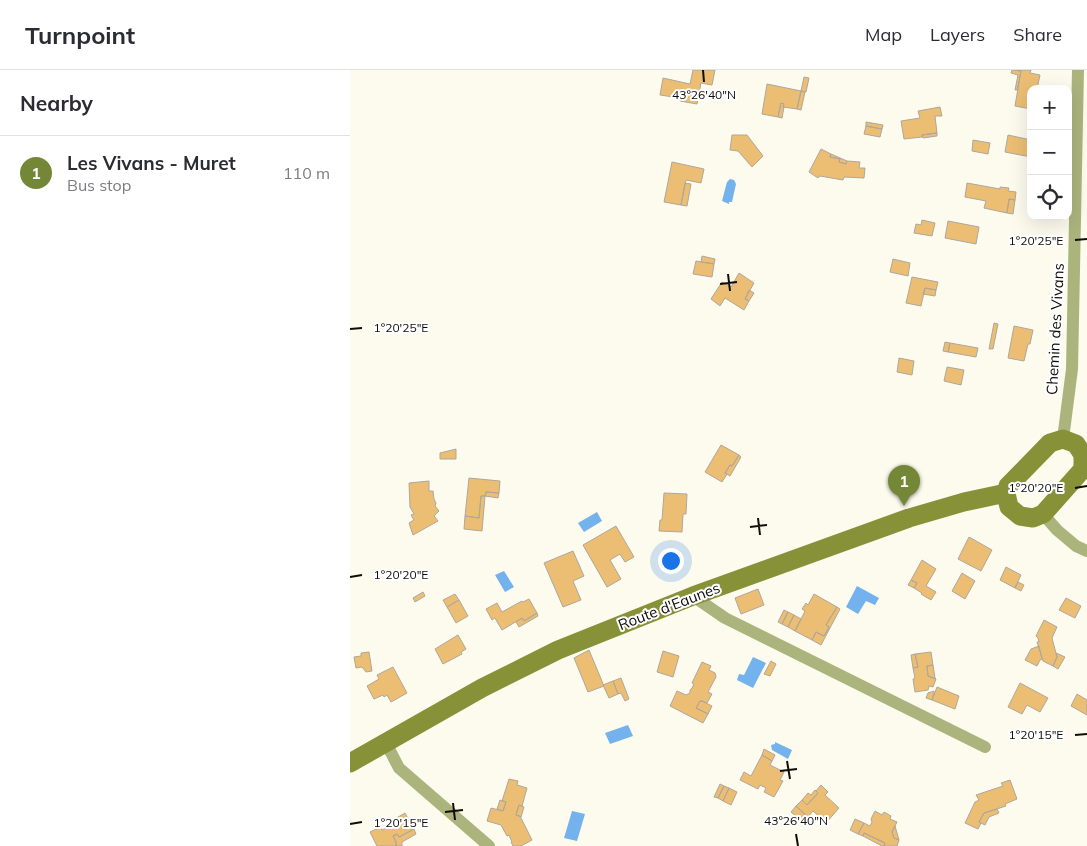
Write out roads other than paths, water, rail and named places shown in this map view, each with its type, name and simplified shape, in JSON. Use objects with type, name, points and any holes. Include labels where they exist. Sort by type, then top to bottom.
[{"type":"main road","points":[[1063,439],[1076,444],[1085,455],[1083,469],[1043,514],[1033,518],[1020,516],[1009,507],[1006,493],[1008,486],[1050,443],[1063,439]]},
{"type":"main road","name":"Route d'Eaunes","points":[[350,763],[482,688],[558,650],[693,596],[909,518],[964,502],[1006,493]]},
{"type":"street","name":"Chemin des Vivans","points":[[1063,439],[1072,368],[1078,70]]},
{"type":"street","points":[[1043,514],[1057,530],[1076,546],[1087,551]]},
{"type":"street","points":[[693,596],[724,618],[985,747]]},
{"type":"street","points":[[386,743],[399,768],[489,846]]},
{"type":"water","points":[[730,179],[734,180],[736,184],[732,202],[729,202],[729,204],[722,201],[727,182]]},
{"type":"water","points":[[597,512],[602,521],[584,532],[578,523]]},
{"type":"water","points":[[504,571],[514,587],[505,592],[495,575]]},
{"type":"water","points":[[857,586],[879,598],[875,605],[866,601],[858,614],[846,607]]},
{"type":"water","points":[[753,657],[766,663],[753,688],[737,680],[739,674],[744,675]]},
{"type":"water","points":[[628,725],[633,736],[610,744],[605,733]]},
{"type":"water","points":[[775,742],[792,750],[788,759],[772,750],[771,745],[775,744]]},
{"type":"water","points":[[572,811],[585,814],[577,841],[564,838]]},
{"type":"place","name":"Les Vivans - Muret","points":[[904,506]]}]
